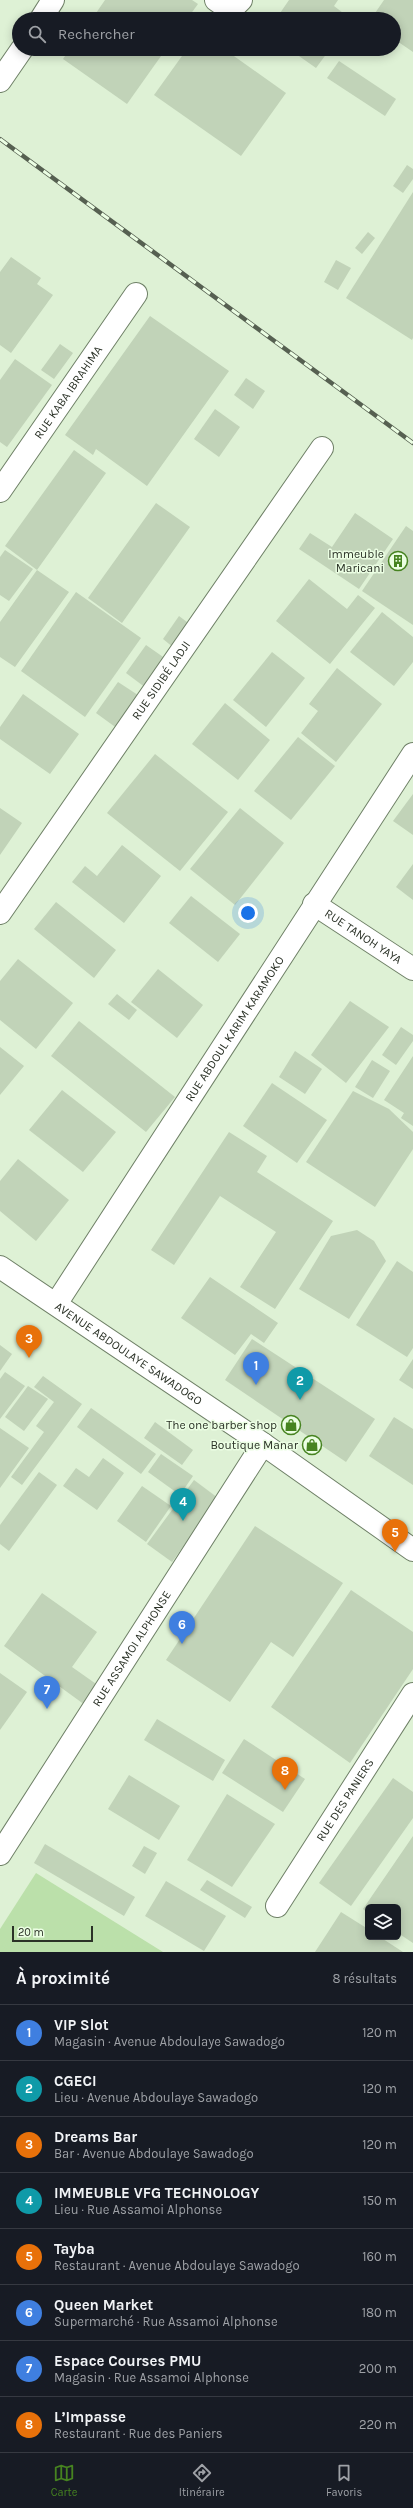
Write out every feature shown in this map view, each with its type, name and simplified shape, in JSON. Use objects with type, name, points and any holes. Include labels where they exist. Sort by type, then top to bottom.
[{"type":"street","points":[[45,12],[53,0]]},
{"type":"street","points":[[216,0],[226,7],[237,4],[240,0]]},
{"type":"street","points":[[0,81],[17,56]]},
{"type":"street","name":"RUE KABA IBRAHIMA","points":[[0,490],[136,294]]},
{"type":"street","name":"RUE SIDIBÉ LADJI","points":[[0,913],[322,448]]},
{"type":"street","name":"RUE ABDOUL KARIM KARAMOKO","points":[[56,1304],[314,904],[413,754]]},
{"type":"street","name":"RUE TANOH YAYA","points":[[314,904],[413,969]]},
{"type":"street","name":"AVENUE ABDOULAYE SAWADOGO","points":[[3,1276],[56,1304],[263,1444],[413,1550]]},
{"type":"street","name":"RUE ASSAMOI ALPHONSE","points":[[0,1854],[263,1444]]},
{"type":"street","name":"RUE DES PANIERS","points":[[277,1906],[413,1694]]},
{"type":"green space","points":[[36,1873],[163,1952],[0,1952],[0,1929]]},
{"type":"building","points":[[105,0],[192,0],[198,4],[192,12],[97,12]]},
{"type":"building","points":[[289,0],[338,0],[334,6],[342,12],[281,12]]},
{"type":"building","points":[[384,0],[413,0],[413,52],[401,44],[401,12],[376,12]]},
{"type":"building","points":[[65,56],[161,56],[127,104],[63,59]]},
{"type":"building","points":[[182,56],[234,56],[286,93],[241,156],[154,95]]},
{"type":"building","points":[[299,56],[325,56],[316,68]]},
{"type":"building","points":[[339,61],[396,99],[385,116],[327,78]]},
{"type":"building","points":[[407,165],[413,169],[413,179],[403,193],[393,186]]},
{"type":"building","points":[[413,192],[413,338],[412,340],[346,298]]},
{"type":"building","points":[[368,232],[375,238],[362,254],[355,248]]},
{"type":"building","points":[[11,257],[41,278],[37,284],[53,295],[11,353],[0,345],[0,272]]},
{"type":"building","points":[[336,260],[351,268],[338,290],[324,282]]},
{"type":"building","points":[[150,316],[229,371],[147,486],[96,449],[93,455],[65,435]]},
{"type":"building","points":[[60,344],[73,353],[54,379],[41,370]]},
{"type":"building","points":[[15,359],[52,385],[7,447],[0,442],[0,380]]},
{"type":"building","points":[[246,378],[265,391],[253,409],[234,395]]},
{"type":"building","points":[[215,409],[240,427],[219,457],[194,439]]},
{"type":"building","points":[[74,450],[106,473],[37,570],[5,546]]},
{"type":"building","points":[[156,503],[190,527],[122,623],[88,598]]},
{"type":"building","points":[[355,513],[393,539],[359,589],[299,549],[310,533],[332,547]]},
{"type":"building","name":"Immeuble Maricani","points":[[406,526],[413,531],[413,625],[362,591]]},
{"type":"building","points":[[5,550],[33,569],[9,601],[0,595],[0,557]]},
{"type":"building","points":[[37,570],[69,592],[15,667],[0,657],[0,622]]},
{"type":"building","points":[[309,579],[347,609],[358,595],[375,608],[330,664],[276,621]]},
{"type":"building","points":[[76,592],[141,638],[85,717],[21,671]]},
{"type":"building","points":[[382,612],[413,637],[413,662],[394,686],[350,652]]},
{"type":"building","points":[[179,616],[191,625],[174,648],[163,639]]},
{"type":"building","points":[[146,645],[166,659],[146,688],[126,673]]},
{"type":"building","points":[[272,652],[305,678],[266,727],[233,700]]},
{"type":"building","points":[[337,668],[382,704],[336,762],[301,733],[318,711],[309,704]]},
{"type":"building","points":[[118,682],[141,697],[118,729],[96,713]]},
{"type":"building","points":[[23,694],[79,734],[50,774],[0,739],[0,727]]},
{"type":"building","points":[[225,703],[270,740],[238,780],[192,744]]},
{"type":"building","points":[[298,737],[335,766],[291,820],[254,791]]},
{"type":"building","points":[[155,754],[228,812],[180,871],[107,813]]},
{"type":"building","points":[[413,794],[413,835],[393,821]]},
{"type":"building","points":[[0,808],[22,823],[0,855]]},
{"type":"building","points":[[240,808],[284,843],[235,905],[190,869]]},
{"type":"building","points":[[122,845],[161,876],[124,923],[72,882],[85,866],[97,876]]},
{"type":"building","points":[[413,864],[413,900],[396,887]]},
{"type":"building","points":[[191,896],[240,934],[218,962],[169,923]]},
{"type":"building","points":[[56,902],[116,950],[94,978],[34,929]]},
{"type":"building","points":[[18,959],[73,1003],[36,1049],[0,1020],[0,981]]},
{"type":"building","points":[[158,969],[203,1005],[177,1038],[131,1002]]},
{"type":"building","points":[[117,994],[137,1010],[129,1020],[108,1004]]},
{"type":"building","points":[[350,1001],[389,1027],[346,1083],[311,1055]]},
{"type":"building","points":[[79,1021],[175,1097],[146,1132],[51,1056]]},
{"type":"building","points":[[401,1027],[413,1035],[413,1041],[396,1065],[382,1055]]},
{"type":"building","points":[[0,1047],[24,1066],[0,1095]]},
{"type":"building","points":[[295,1051],[322,1069],[305,1094],[279,1077]]},
{"type":"building","points":[[413,1056],[413,1126],[401,1118],[404,1113],[384,1100]]},
{"type":"building","points":[[372,1060],[390,1071],[373,1098],[355,1087]]},
{"type":"building","points":[[272,1083],[327,1120],[297,1163],[243,1126]]},
{"type":"building","points":[[62,1090],[116,1132],[83,1172],[29,1130]]},
{"type":"building","points":[[353,1091],[389,1109],[413,1132],[413,1149],[375,1207],[306,1162]]},
{"type":"building","points":[[229,1132],[267,1156],[257,1172],[333,1221],[275,1309],[240,1287],[276,1232],[220,1196],[174,1265],[151,1250]]},
{"type":"building","points":[[18,1159],[69,1200],[36,1241],[0,1211],[0,1181]]},
{"type":"building","points":[[357,1230],[374,1241],[386,1261],[349,1319],[299,1289],[331,1236]]},
{"type":"building","points":[[397,1261],[413,1272],[413,1348],[407,1357],[356,1325]]},
{"type":"building","points":[[210,1277],[278,1323],[264,1343],[251,1334],[235,1355],[181,1318]]},
{"type":"building","points":[[252,1339],[375,1419],[346,1462],[225,1380]]},
{"type":"building","points":[[0,1345],[12,1354],[0,1371]]},
{"type":"building","points":[[413,1359],[413,1389],[399,1380]]},
{"type":"building","points":[[5,1372],[25,1386],[0,1419],[0,1379]]},
{"type":"building","points":[[43,1376],[82,1404],[22,1485],[11,1477],[44,1432],[36,1426],[54,1402],[34,1387]]},
{"type":"building","points":[[28,1386],[48,1399],[24,1431],[5,1417]]},
{"type":"building","points":[[91,1408],[156,1454],[141,1474],[77,1427]]},
{"type":"building","points":[[394,1417],[413,1429],[413,1485],[369,1456]]},
{"type":"building","points":[[155,1422],[193,1450],[182,1465],[144,1438]]},
{"type":"building","points":[[0,1428],[29,1448],[0,1488]]},
{"type":"building","points":[[161,1454],[193,1476],[180,1495],[148,1472]]},
{"type":"building","points":[[103,1458],[124,1473],[97,1510],[63,1486],[76,1468],[89,1477]]},
{"type":"building","points":[[39,1472],[57,1485],[9,1551],[0,1544],[0,1525]]},
{"type":"building","points":[[194,1480],[218,1498],[172,1562],[147,1544]]},
{"type":"building","points":[[142,1486],[171,1506],[146,1542],[117,1521]]},
{"type":"building","points":[[255,1526],[343,1583],[293,1657],[271,1642],[230,1702],[166,1660]]},
{"type":"building","points":[[351,1590],[413,1632],[413,1669],[350,1763],[271,1707]]},
{"type":"building","points":[[42,1593],[97,1632],[72,1667],[99,1686],[85,1705],[4,1646]]},
{"type":"building","points":[[0,1673],[27,1692],[0,1730]]},
{"type":"building","points":[[157,1719],[225,1760],[213,1781],[144,1740]]},
{"type":"building","points":[[244,1739],[305,1779],[283,1812],[222,1773]]},
{"type":"building","points":[[129,1775],[180,1806],[159,1840],[108,1809]]},
{"type":"building","points":[[393,1778],[413,1792],[413,1818],[351,1906],[319,1883]]},
{"type":"building","points":[[227,1794],[275,1824],[232,1887],[187,1860]]},
{"type":"building","points":[[413,1836],[413,1943],[401,1935],[401,1904],[366,1904]]},
{"type":"building","points":[[45,1844],[135,1897],[124,1916],[34,1863]]},
{"type":"building","points":[[144,1846],[157,1853],[145,1874],[132,1866]]},
{"type":"building","points":[[207,1880],[252,1907],[245,1918],[200,1890]]},
{"type":"building","points":[[166,1881],[226,1916],[204,1951],[145,1916]]},
{"type":"building","points":[[341,1912],[365,1927],[365,1940],[385,1940],[403,1952],[315,1952]]},
{"type":"railway","points":[[0,139],[413,443]]},
{"type":"place","name":"Immeuble Maricani","points":[[398,561]]},
{"type":"place","name":"Dreams Bar","points":[[29,1358]]},
{"type":"place","name":"VIP Slot","points":[[256,1385]]},
{"type":"place","name":"CGECI","points":[[300,1400]]},
{"type":"place","name":"The one barber shop","points":[[291,1425]]},
{"type":"place","name":"Boutique Manar","points":[[312,1445]]},
{"type":"place","name":"IMMEUBLE VFG TECHNOLOGY","points":[[183,1521]]},
{"type":"place","name":"Tayba","points":[[395,1552]]},
{"type":"place","name":"Queen Market","points":[[182,1644]]},
{"type":"place","name":"Espace Courses PMU","points":[[47,1709]]},
{"type":"place","name":"L’Impasse","points":[[285,1790]]}]
